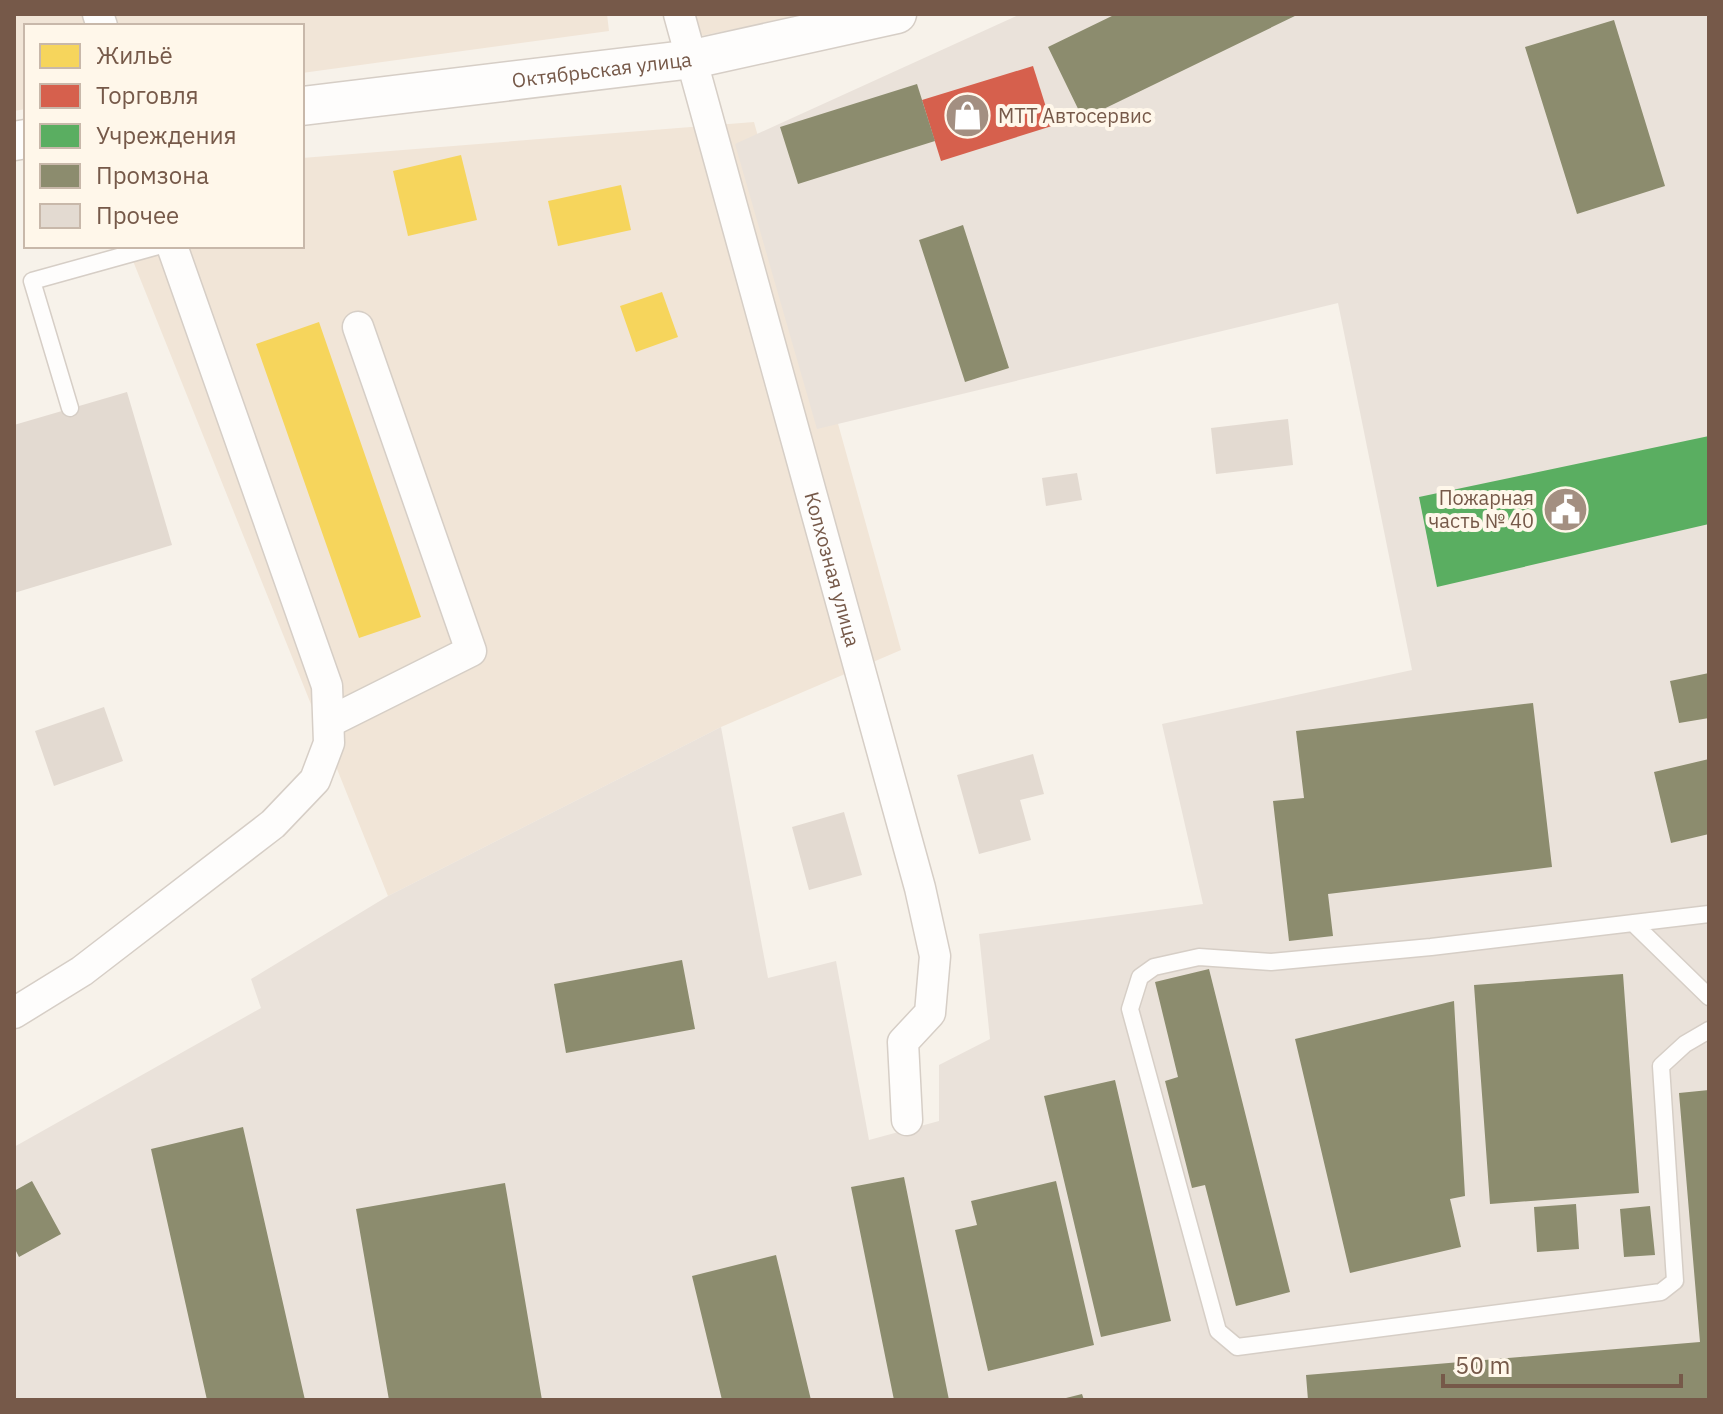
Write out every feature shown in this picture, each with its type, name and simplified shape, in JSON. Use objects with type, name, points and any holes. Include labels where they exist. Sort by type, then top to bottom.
[{"type":"street","name":"Колхозная улица","points":[[679,14],[920,888],[935,956],[930,1013],[903,1042],[907,1120]]},
{"type":"street","name":"Октябрьская улица","points":[[304,106],[693,59],[897,14]]},
{"type":"street","points":[[14,1013],[82,971],[273,824],[315,780],[329,743],[327,686],[173,248]]},
{"type":"street","points":[[329,722],[471,651],[358,327]]},
{"type":"lane","points":[[70,408],[32,281],[151,248]]},
{"type":"lane","points":[[1709,914],[1431,947],[1271,962],[1199,957],[1154,967],[1140,977],[1130,1009],[1218,1331],[1237,1347],[1661,1292],[1675,1281],[1661,1066],[1685,1044],[1709,1030]]},
{"type":"lane","points":[[1633,923],[1709,997]]},
{"type":"shaded area","points":[[14,14],[84,14],[87,24],[24,24],[24,109],[14,111]]},
{"type":"shaded area","points":[[110,14],[607,14],[609,31],[304,73],[304,24],[112,24]]},
{"type":"shaded area","points":[[689,14],[808,14],[696,37]]},
{"type":"shaded area","points":[[1021,14],[1709,14],[1709,1400],[14,1400],[14,1147],[261,1008],[251,979],[388,896],[721,727],[768,978],[836,961],[869,1140],[939,1121],[939,1065],[990,1039],[979,934],[1203,904],[1162,724],[1412,670],[1338,303],[817,429],[735,144]]},
{"type":"shaded area","points":[[754,122],[901,650],[721,727],[388,896],[128,248],[304,248],[304,158]]},
{"type":"building: Жильё","points":[[461,155],[477,220],[408,236],[393,171]]},
{"type":"building: Жильё","points":[[621,185],[631,230],[558,246],[548,201]]},
{"type":"building: Жильё","points":[[662,292],[678,337],[636,352],[620,306]]},
{"type":"building: Жильё","points":[[319,322],[421,617],[359,638],[256,344]]},
{"type":"building: Торговля","points":[[1033,66],[1052,126],[941,161],[922,100]]},
{"type":"building: Учреждения","name":"Пожарная часть № 40","points":[[1709,436],[1709,524],[1437,587],[1419,497]]},
{"type":"building: Промзона","points":[[1116,14],[1299,14],[1083,119],[1048,47]]},
{"type":"building: Промзона","points":[[1614,20],[1665,186],[1577,214],[1525,47]]},
{"type":"building: Промзона","points":[[917,84],[935,141],[798,184],[780,127]]},
{"type":"building: Промзона","points":[[963,225],[1009,368],[965,382],[919,240]]},
{"type":"building: Промзона","points":[[1709,673],[1709,718],[1679,723],[1670,681]]},
{"type":"building: Промзона","points":[[1533,703],[1552,867],[1328,894],[1333,936],[1289,941],[1273,801],[1304,798],[1296,731]]},
{"type":"building: Промзона","points":[[1709,759],[1709,834],[1671,843],[1654,772]]},
{"type":"building: Промзона","points":[[682,960],[695,1029],[566,1053],[554,984]]},
{"type":"building: Промзона","points":[[1209,969],[1290,1292],[1236,1306],[1205,1185],[1192,1188],[1165,1081],[1178,1077],[1155,982]]},
{"type":"building: Промзона","points":[[1623,974],[1639,1193],[1490,1204],[1474,985]]},
{"type":"building: Промзона","points":[[1454,1001],[1465,1196],[1450,1199],[1461,1247],[1350,1273],[1295,1039]]},
{"type":"building: Промзона","points":[[1115,1080],[1171,1321],[1101,1337],[1044,1096]]},
{"type":"building: Промзона","points":[[1709,1090],[1709,1400],[1308,1400],[1306,1375],[1700,1342],[1679,1093]]},
{"type":"building: Промзона","points":[[243,1127],[305,1400],[207,1400],[151,1149]]},
{"type":"building: Промзона","points":[[904,1177],[949,1400],[894,1400],[851,1187]]},
{"type":"building: Промзона","points":[[32,1181],[61,1234],[19,1257],[14,1247],[14,1191]]},
{"type":"building: Промзона","points":[[1056,1181],[1094,1345],[988,1371],[955,1230],[977,1225],[971,1201]]},
{"type":"building: Промзона","points":[[505,1183],[542,1400],[389,1400],[356,1209]]},
{"type":"building: Промзона","points":[[1576,1204],[1579,1249],[1537,1252],[1534,1207]]},
{"type":"building: Промзона","points":[[1650,1206],[1655,1255],[1624,1257],[1620,1209]]},
{"type":"building: Промзона","points":[[776,1255],[811,1400],[722,1400],[692,1276]]},
{"type":"building: Промзона","points":[[1082,1394],[1084,1400],[1062,1399]]},
{"type":"building: Прочее","points":[[127,392],[172,545],[14,593],[14,425]]},
{"type":"building: Прочее","points":[[1288,419],[1293,465],[1216,474],[1211,428]]},
{"type":"building: Прочее","points":[[1077,473],[1082,500],[1046,506],[1042,478]]},
{"type":"building: Прочее","points":[[104,707],[123,761],[54,786],[35,731]]},
{"type":"building: Прочее","points":[[1033,754],[1044,794],[1020,800],[1031,840],[979,854],[957,775]]},
{"type":"building: Прочее","points":[[844,812],[862,875],[809,890],[792,827]]},
{"type":"place","name":"МТТ Автосервис","points":[[967,116]]},
{"type":"place","name":"Пожарная часть № 40","points":[[1565,510]]}]
